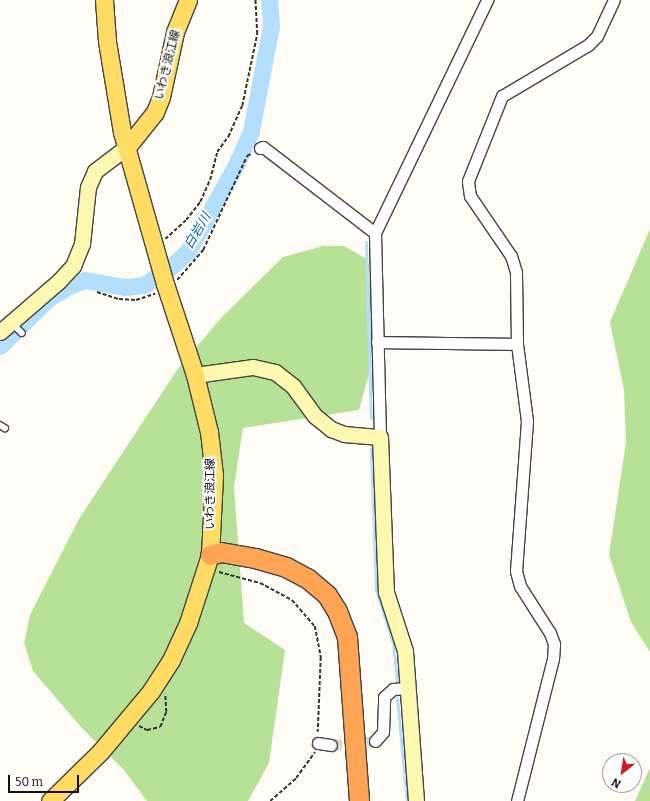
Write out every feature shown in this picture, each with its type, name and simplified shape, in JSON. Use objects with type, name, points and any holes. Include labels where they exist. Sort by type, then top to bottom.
[{"type":"highway","points":[[210,555],[221,552],[255,558],[286,567],[307,578],[327,595],[337,611],[347,637],[349,652],[359,801]]},
{"type":"highway","points":[[210,555],[220,563],[277,576],[296,584],[312,595],[329,616],[338,641],[341,660],[347,801]]},
{"type":"main road","name":"いわき浪江線","points":[[50,801],[128,722],[171,660],[188,623],[210,555],[214,476],[209,432],[195,375],[166,286],[128,146],[122,132],[107,42],[104,0]]},
{"type":"main road","name":"いわき浪江線","points":[[128,146],[155,112],[161,97],[175,32],[188,0]]},
{"type":"street","points":[[416,801],[406,688],[405,651],[386,592],[376,342],[375,233],[486,0]]},
{"type":"street","points":[[517,801],[545,690],[554,644],[550,633],[520,586],[516,571],[527,421],[518,344],[516,272],[513,261],[470,196],[468,181],[502,96],[588,45],[598,36],[614,0]]},
{"type":"street","points":[[0,332],[58,282],[73,266],[82,244],[88,187],[95,171],[128,146]]},
{"type":"street","points":[[257,150],[263,147],[375,233]]},
{"type":"street","points":[[376,342],[518,344]]},
{"type":"street","points":[[195,375],[253,366],[275,372],[293,386],[315,416],[331,429],[344,434],[380,437]]},
{"type":"street","points":[[375,741],[383,732],[384,697],[393,689],[406,688]]},
{"type":"street","points":[[318,743],[331,745]]},
{"type":"lane","points":[[12,323],[22,333]]},
{"type":"path","points":[[155,249],[186,220],[200,202],[210,180],[217,152],[228,137],[242,106],[257,34],[255,0]]},
{"type":"path","points":[[97,292],[120,299],[136,300],[166,286],[198,259],[247,156],[257,150]]},
{"type":"path","points":[[216,574],[219,572],[260,584],[279,593],[292,600],[315,626],[320,657],[318,743],[314,755],[296,778],[270,801]]},
{"type":"path","points":[[128,722],[147,730],[160,727],[166,712],[165,690]]},
{"type":"green space","points":[[650,229],[650,652],[631,622],[609,555],[626,442],[624,390],[610,322]]},
{"type":"green space","points":[[323,246],[344,246],[367,259],[378,287],[374,356],[359,410],[243,428],[234,487],[244,623],[285,650],[269,763],[248,801],[147,801],[123,769],[80,726],[33,671],[24,643],[30,615],[79,519],[177,370],[221,318],[283,257]]},
{"type":"green space","points":[[650,768],[650,801],[635,801],[639,793],[642,793],[642,785]]},
{"type":"waterway","name":"白岩川","points":[[0,346],[49,298],[69,286],[85,280],[125,287],[144,285],[172,266],[188,251],[236,165],[251,131],[271,26],[269,0]]},
{"type":"waterway","points":[[251,131],[254,147],[314,193]]},
{"type":"waterway","points":[[366,242],[371,418]]},
{"type":"waterway","points":[[371,448],[376,590],[393,643],[397,681]]},
{"type":"waterway","points":[[397,698],[407,801]]},
{"type":"tunnel","points":[[331,745],[375,741]]}]
